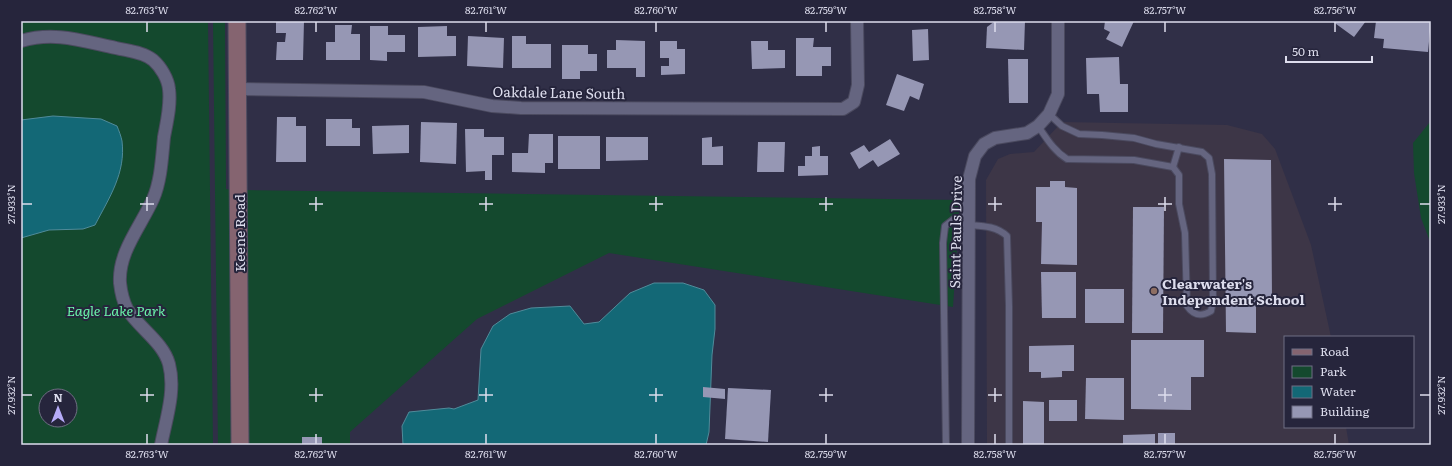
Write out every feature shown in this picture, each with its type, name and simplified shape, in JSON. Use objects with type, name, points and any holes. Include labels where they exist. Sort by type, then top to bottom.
[{"type":"main road","name":"Keene Road","points":[[237,21],[240,445]]},
{"type":"street","name":"Oakdale Lane South","points":[[238,89],[424,92],[492,106],[521,108],[843,109],[854,102],[858,85],[857,21]]},
{"type":"street","name":"Saint Pauls Drive","points":[[968,445],[969,178],[975,156],[984,144],[995,138],[1027,133],[1038,126],[1049,114],[1058,94],[1058,21]]},
{"type":"street","points":[[21,41],[34,37],[62,37],[140,54],[153,60],[163,73],[169,87],[169,102],[159,180],[154,198],[122,262],[120,282],[122,297],[127,309],[163,351],[169,363],[171,398],[161,445]]},
{"type":"lane","points":[[1038,126],[1049,143],[1067,159],[1134,160],[1173,167],[1179,175],[1179,204],[1185,233],[1187,306],[1190,311],[1196,315],[1204,315],[1211,311],[1214,300],[1212,174],[1209,158],[1202,152],[1156,144],[1134,138],[1102,134],[1079,134],[1062,126],[1049,114]]},
{"type":"lane","points":[[1173,167],[1179,147]]},
{"type":"lane","points":[[946,445],[943,243],[945,226],[954,219],[988,226],[1001,231],[1007,236],[1009,314],[1009,445]]},
{"type":"shaded area","name":"Clearwater's Independent School","points":[[1062,122],[1227,125],[1262,134],[1275,149],[1311,245],[1331,336],[1284,336],[1284,428],[1346,428],[1349,445],[987,445],[986,180],[998,159],[1010,154],[1034,152]]},
{"type":"green space","name":"Eagle Lake Park","points":[[21,21],[208,21],[213,445],[21,445]]},
{"type":"green space","points":[[213,21],[225,21],[226,189],[232,190],[234,445],[218,445]]},
{"type":"green space","points":[[1430,122],[1431,244],[1421,218],[1414,173],[1413,143]]},
{"type":"green space","points":[[244,190],[960,200],[953,307],[609,253],[477,319],[350,432],[350,445],[246,445]]},
{"type":"water","points":[[53,116],[101,119],[117,126],[121,135],[123,153],[119,175],[111,195],[95,225],[83,229],[49,230],[21,238],[21,120]]},
{"type":"water","points":[[654,283],[683,283],[704,290],[715,305],[709,432],[706,445],[403,445],[402,426],[409,412],[449,408],[454,409],[478,400],[481,349],[493,326],[510,314],[531,308],[570,306],[584,324],[599,322],[630,293]]},
{"type":"building","points":[[276,21],[304,21],[303,60],[276,60],[277,42],[285,42],[286,33],[276,33]]},
{"type":"building","points":[[995,21],[1025,21],[1024,50],[986,48],[987,27]]},
{"type":"building","points":[[1105,21],[1134,21],[1122,47],[1106,39],[1110,32],[1104,29]]},
{"type":"building","points":[[1332,21],[1366,21],[1354,37]]},
{"type":"building","points":[[1376,21],[1431,21],[1428,52],[1383,48],[1384,39],[1374,38]]},
{"type":"building","points":[[335,25],[352,25],[351,34],[360,34],[360,60],[326,60],[326,42],[335,42]]},
{"type":"building","points":[[370,26],[388,26],[388,35],[405,35],[405,52],[387,52],[387,61],[370,60]]},
{"type":"building","points":[[447,26],[447,36],[456,36],[456,56],[418,57],[418,27]]},
{"type":"building","points":[[928,29],[929,60],[913,61],[912,30]]},
{"type":"building","points":[[468,36],[504,38],[503,68],[467,66]]},
{"type":"building","points":[[512,36],[526,36],[526,44],[551,44],[551,68],[512,68]]},
{"type":"building","points":[[796,38],[814,38],[813,47],[831,47],[831,66],[822,66],[822,76],[796,76]]},
{"type":"building","points":[[616,40],[645,41],[645,77],[636,77],[636,68],[607,68],[607,50],[616,50]]},
{"type":"building","points":[[660,41],[677,41],[677,49],[685,49],[685,74],[661,75],[661,66],[669,66],[669,58],[660,58]]},
{"type":"building","points":[[751,41],[768,41],[768,50],[785,50],[785,68],[752,69]]},
{"type":"building","points":[[562,45],[588,45],[588,54],[597,54],[597,71],[580,71],[580,79],[562,79]]},
{"type":"building","points":[[1119,57],[1120,84],[1128,84],[1128,112],[1100,112],[1099,94],[1087,94],[1086,58]]},
{"type":"building","points":[[1008,59],[1028,59],[1028,103],[1009,103]]},
{"type":"building","points":[[897,74],[924,84],[919,100],[910,96],[904,111],[886,105]]},
{"type":"building","points":[[277,117],[296,117],[296,126],[306,126],[306,162],[276,162]]},
{"type":"building","points":[[326,119],[352,119],[352,128],[360,128],[360,146],[326,146]]},
{"type":"building","points":[[421,122],[457,123],[456,164],[420,162]]},
{"type":"building","points":[[409,125],[409,153],[373,154],[372,126]]},
{"type":"building","points":[[465,129],[484,129],[484,137],[504,137],[504,155],[492,155],[492,180],[485,180],[485,171],[466,172]]},
{"type":"building","points":[[529,134],[553,134],[553,163],[545,163],[545,173],[512,172],[512,153],[528,153]]},
{"type":"building","points":[[558,136],[600,136],[600,169],[558,169]]},
{"type":"building","points":[[606,137],[648,137],[648,160],[606,161]]},
{"type":"building","points":[[712,137],[712,147],[723,146],[723,165],[702,165],[702,138]]},
{"type":"building","points":[[890,139],[900,154],[878,167],[873,160],[859,169],[850,153],[864,145],[869,152]]},
{"type":"building","points":[[758,142],[785,142],[784,172],[757,172]]},
{"type":"building","points":[[820,146],[820,156],[828,156],[828,175],[798,176],[798,166],[805,166],[805,156],[812,156],[812,147]]},
{"type":"building","points":[[1224,159],[1271,160],[1272,299],[1256,299],[1256,333],[1226,332]]},
{"type":"building","points":[[1050,181],[1065,181],[1065,187],[1077,188],[1077,265],[1041,264],[1042,222],[1036,222],[1036,187],[1050,187]]},
{"type":"building","points":[[1133,207],[1164,207],[1163,333],[1132,333]]},
{"type":"building","points":[[1041,272],[1076,272],[1076,318],[1042,318]]},
{"type":"building","points":[[1085,289],[1124,289],[1124,323],[1085,323]]},
{"type":"building","points":[[1131,340],[1204,340],[1204,377],[1191,377],[1191,410],[1131,409]]},
{"type":"building","points":[[1074,345],[1074,371],[1062,371],[1062,377],[1041,378],[1041,372],[1029,372],[1029,346]]},
{"type":"building","points":[[1086,378],[1124,378],[1124,420],[1085,419]]},
{"type":"building","points":[[703,387],[725,389],[725,399],[703,397]]},
{"type":"building","points":[[728,388],[771,390],[768,442],[725,439]]},
{"type":"building","points":[[1049,400],[1077,400],[1077,421],[1049,421]]},
{"type":"building","points":[[1023,401],[1044,402],[1044,445],[1023,445]]},
{"type":"building","points":[[1158,433],[1175,433],[1175,445],[1158,445]]},
{"type":"building","points":[[1155,434],[1155,445],[1123,445],[1123,435]]},
{"type":"building","points":[[302,437],[322,437],[322,445],[302,445]]},
{"type":"place","name":"Clearwater's Independent School","points":[[1154,291]]}]
